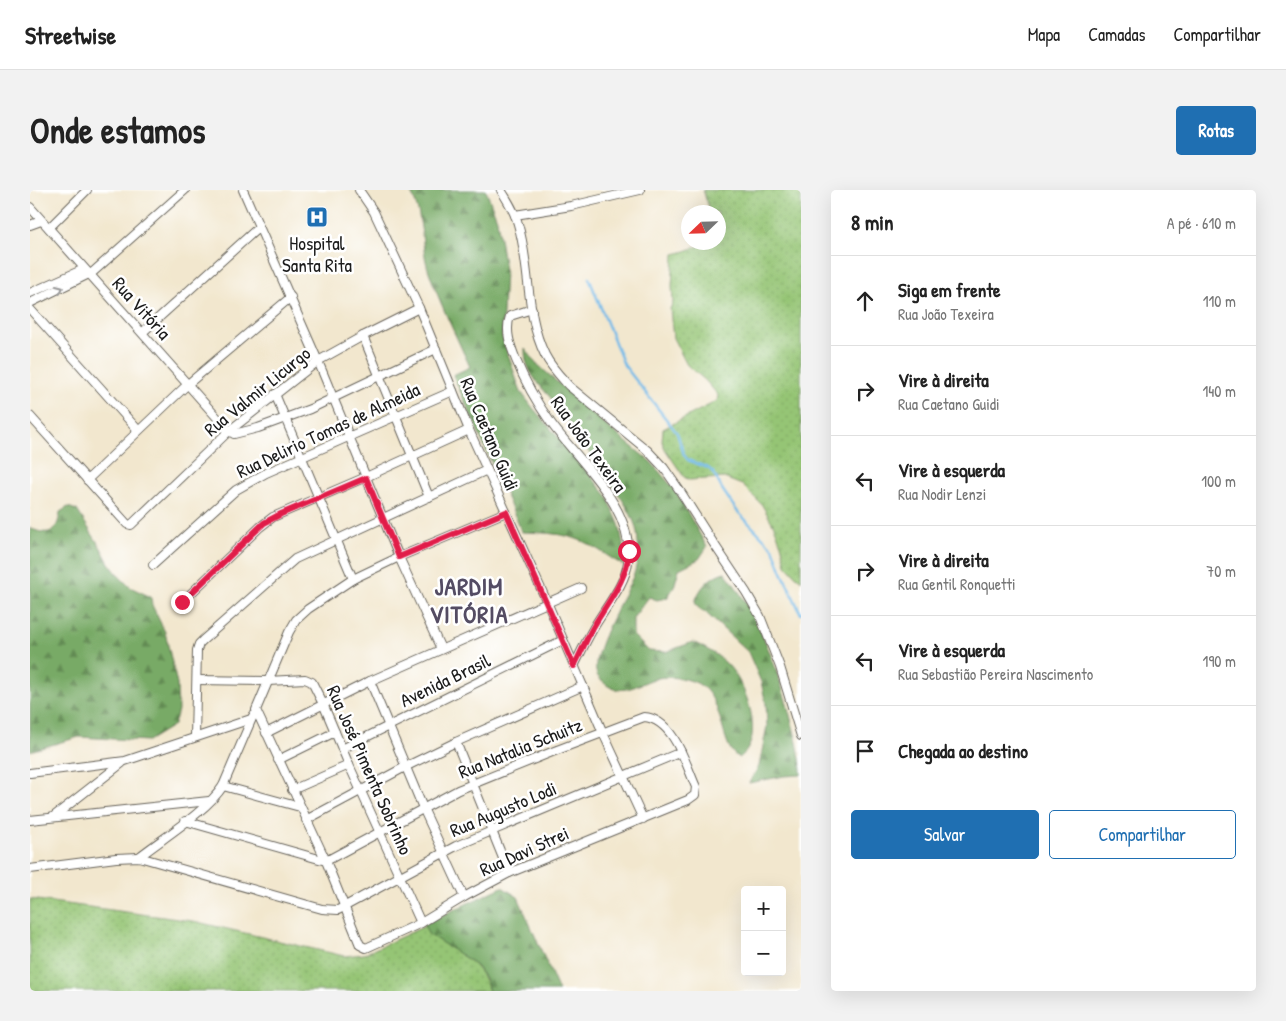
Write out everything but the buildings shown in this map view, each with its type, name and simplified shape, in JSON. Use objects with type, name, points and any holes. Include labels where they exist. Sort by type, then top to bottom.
[{"type":"street","points":[[49,228],[87,190]]},
{"type":"street","points":[[30,303],[87,272],[185,190]]},
{"type":"street","points":[[243,190],[291,297],[399,557],[441,649]]},
{"type":"street","name":"Rua Caetano Guidi","points":[[359,190],[374,212],[419,308],[469,430],[643,819]]},
{"type":"street","points":[[501,190],[515,215],[525,251],[529,295],[545,355],[569,386],[647,450],[664,468],[760,616],[780,667],[801,736]]},
{"type":"street","points":[[515,215],[571,206],[640,190]]},
{"type":"street","name":"Rua Vitória","points":[[30,207],[230,431]]},
{"type":"street","points":[[30,225],[42,220]]},
{"type":"street","points":[[143,332],[260,227]]},
{"type":"street","points":[[30,293],[87,272]]},
{"type":"street","points":[[30,416],[87,480],[188,384],[291,297]]},
{"type":"street","name":"Rua Valmir Licurgo","points":[[87,480],[127,524],[132,524],[230,431],[318,361],[419,308]]},
{"type":"street","points":[[30,309],[138,430]]},
{"type":"street","name":"Rua João Texeira","points":[[532,309],[510,316],[508,328],[513,352],[530,390],[547,416],[600,483],[614,505],[626,534],[629,551],[628,566],[624,576],[591,631],[574,666]]},
{"type":"street","points":[[363,336],[429,497]]},
{"type":"street","points":[[230,431],[234,434],[239,433],[286,418],[436,349]]},
{"type":"street","name":"Rua Delirio Tomas de Almeida","points":[[153,565],[241,486],[256,477],[453,391]]},
{"type":"street","points":[[275,394],[353,579]]},
{"type":"street","points":[[182,602],[264,523],[469,430]]},
{"type":"street","points":[[195,737],[197,650],[203,640],[290,562],[487,470]]},
{"type":"street","points":[[139,857],[210,801],[223,786],[289,632],[296,620],[308,609],[353,579],[399,557],[506,512]]},
{"type":"street","points":[[266,733],[324,706],[370,681],[581,588]]},
{"type":"street","name":"Avenida Brasil","points":[[342,749],[563,640]]},
{"type":"street","name":"Rua José Pimenta Sobrinho","points":[[197,680],[309,680],[315,686],[420,923]]},
{"type":"street","points":[[370,681],[423,808],[464,897]]},
{"type":"street","points":[[306,820],[456,742],[583,686]]},
{"type":"street","points":[[30,869],[116,858],[139,857],[322,909],[332,910],[345,907],[326,861],[256,710]]},
{"type":"street","name":"Rua Natalia Schuitz","points":[[326,861],[423,808],[473,784],[641,718],[657,720],[668,730],[680,752],[697,792]]},
{"type":"street","points":[[30,773],[125,761],[251,719]]},
{"type":"street","points":[[278,760],[335,732]]},
{"type":"street","points":[[456,742],[509,873]]},
{"type":"street","name":"Rua Augusto Lodi","points":[[345,907],[443,852],[680,752]]},
{"type":"street","points":[[53,817],[125,761]]},
{"type":"street","points":[[292,790],[349,765]]},
{"type":"street","points":[[223,786],[300,807]]},
{"type":"street","name":"Rua Davi Strei","points":[[345,907],[360,945],[366,948],[420,923],[509,873],[688,800],[696,796],[697,792]]},
{"type":"street","points":[[30,820],[210,801]]},
{"type":"street","points":[[185,822],[326,861]]},
{"type":"green space","points":[[409,190],[485,190],[487,193],[497,219],[505,270],[502,336],[521,392],[607,496],[619,524],[623,544],[623,565],[594,547],[574,538],[557,534],[522,532],[453,375],[470,367],[429,272],[424,252],[420,219]]},
{"type":"green space","points":[[703,190],[801,190],[801,581],[786,565],[774,526],[762,505],[742,485],[724,478],[689,480],[684,477],[662,442],[663,429],[717,401],[718,395],[705,380],[687,365],[673,338],[670,309],[673,302],[674,254],[689,250],[726,250],[726,205],[708,205]]},
{"type":"green space","points":[[525,348],[536,363],[603,423],[651,462],[675,490],[707,547],[699,559],[679,569],[674,587],[667,598],[657,600],[649,597],[633,618],[633,635],[649,651],[666,652],[693,642],[715,654],[726,663],[740,683],[746,697],[752,725],[752,738],[747,750],[739,758],[732,752],[716,707],[711,696],[703,687],[692,681],[666,677],[621,690],[608,686],[597,675],[598,654],[603,640],[634,574],[638,554],[637,533],[631,515],[620,496],[564,414],[531,374]]},
{"type":"green space","points":[[68,507],[77,510],[119,576],[130,587],[151,597],[152,605],[165,632],[177,684],[178,710],[174,725],[148,741],[79,737],[30,751],[30,528],[42,532],[51,531],[57,524],[60,512]]},
{"type":"green space","points":[[725,572],[748,606],[766,642],[786,699],[800,760],[801,775],[784,776],[749,783],[759,766],[767,726],[766,704],[761,682],[748,652],[704,611],[701,611],[695,603],[706,583],[715,576]]},
{"type":"green space","points":[[502,887],[518,897],[559,991],[489,991],[485,978],[477,967],[428,934],[424,924]]},
{"type":"green space","points":[[30,899],[193,921],[344,956],[364,954],[425,926],[432,935],[476,967],[481,973],[489,991],[30,991]]},
{"type":"waterway","points":[[589,278],[624,365],[677,433],[684,455],[688,460],[713,472],[737,511],[773,548],[801,614]]},
{"type":"place","name":"Hospital Santa Rita","points":[[317,217]]},
{"type":"district","name":"JARDIM VITÓRIA","points":[[469,601]]},
{"type":"route","points":[[182,602],[264,523],[273,517],[366,478],[399,557],[506,512],[574,666],[591,631],[624,576],[628,566],[629,551]]}]
